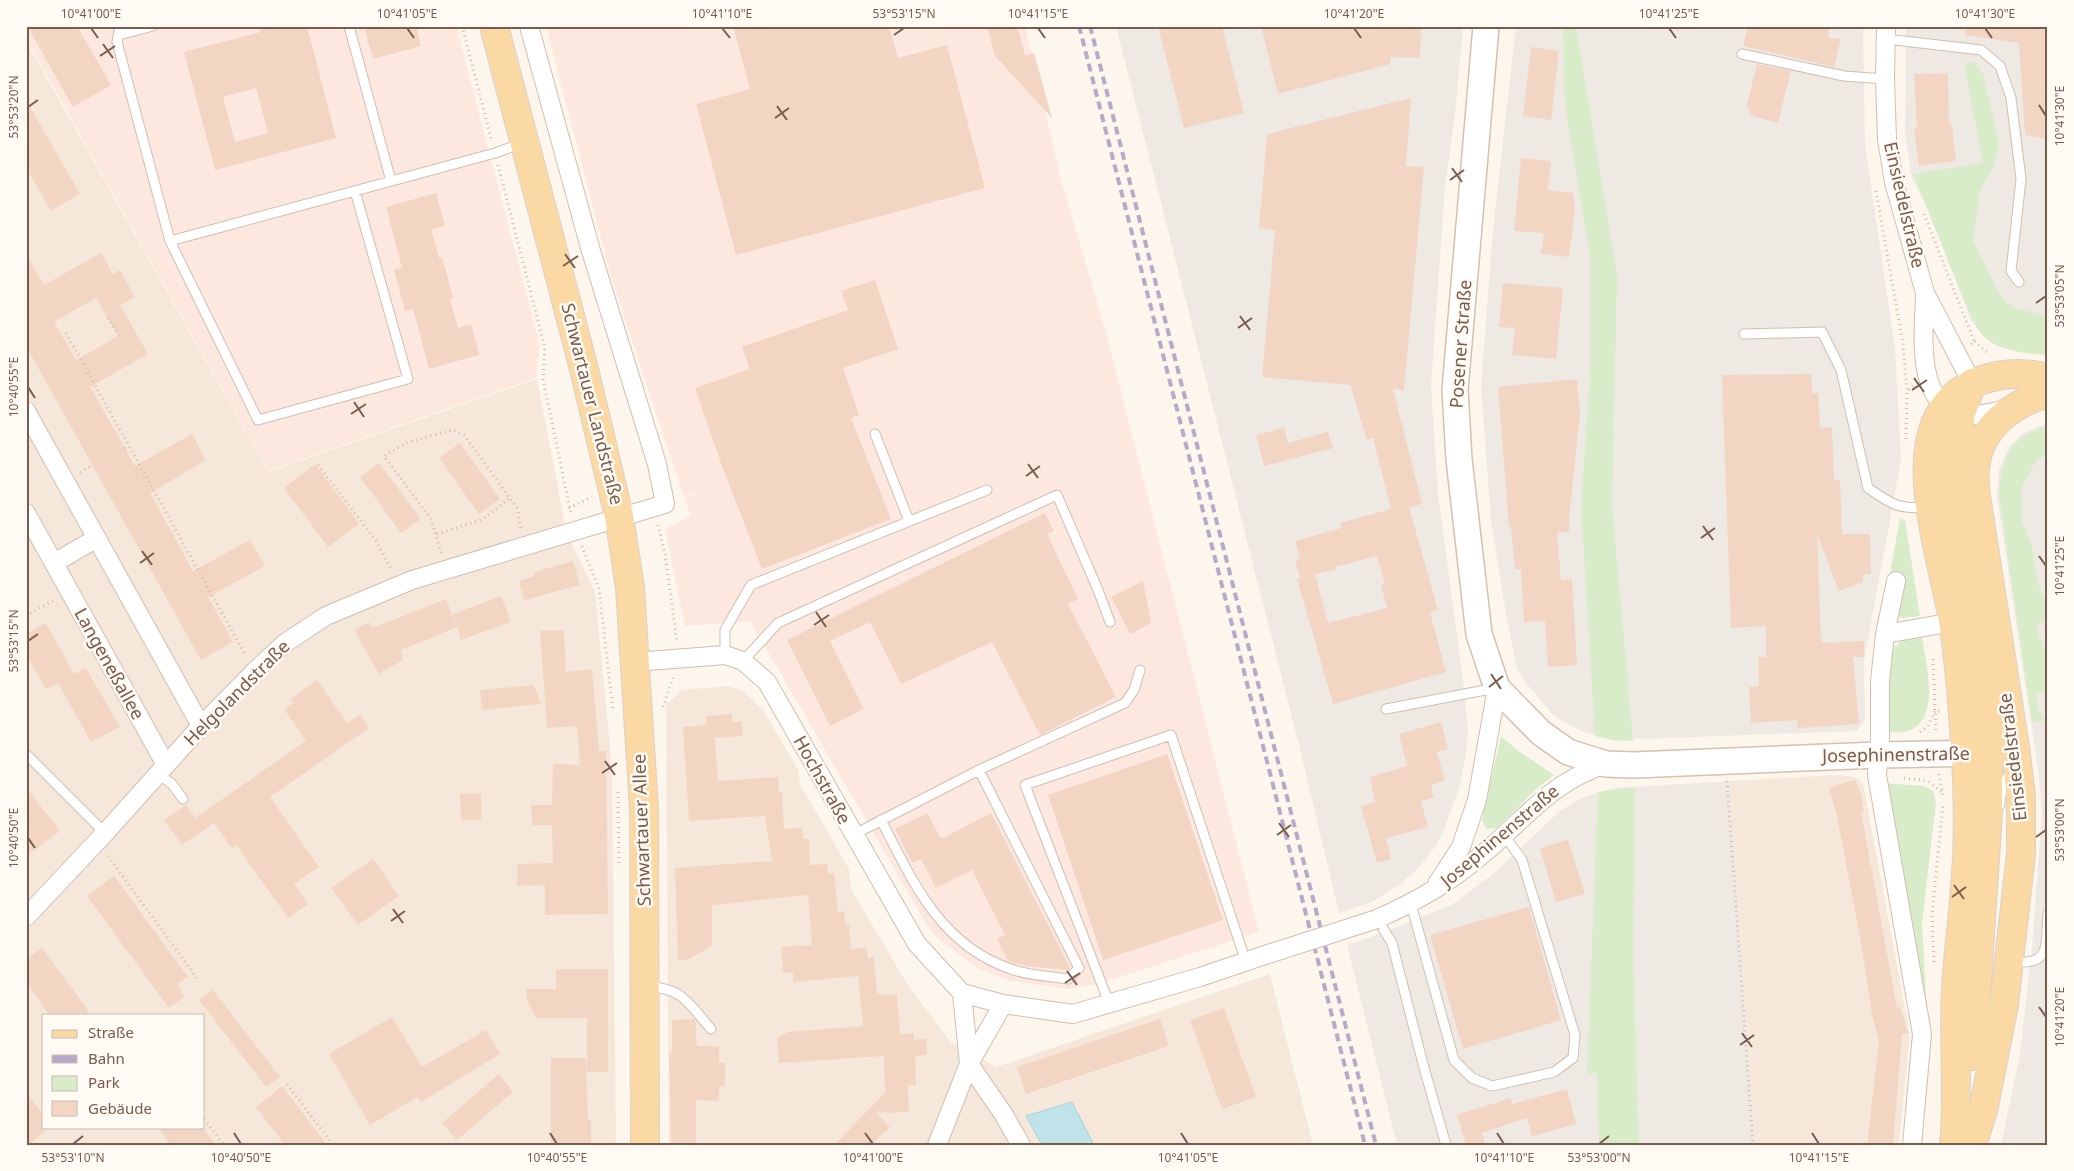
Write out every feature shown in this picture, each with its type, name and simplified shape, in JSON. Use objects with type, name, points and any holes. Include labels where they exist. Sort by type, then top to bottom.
[{"type":"main road","name":"Schwartauer Landstraße","points":[[494,26],[526,142],[619,516]]},
{"type":"main road","points":[[1953,409],[1972,383],[1994,376],[2009,374],[2032,374],[2048,378]]},
{"type":"main road","name":"Einsiedelstraße","points":[[1972,1145],[1983,1111],[2011,962],[2022,854],[2021,798],[2016,754],[1976,496],[1975,468],[1979,448],[1994,424],[2012,409],[2048,393]]},
{"type":"main road","name":"Einsiedelstraße","points":[[1953,409],[1935,424],[1930,442],[1927,472],[1942,508],[1980,673],[1977,753],[1968,796],[1966,874],[1956,990],[1954,1145]]},
{"type":"main road","name":"Einsiedelstraße","points":[[1942,508],[1953,622],[1988,813],[1966,1145]]},
{"type":"main road","name":"Schwartauer Allee","points":[[619,516],[630,587],[644,809],[645,1145]]},
{"type":"street","points":[[529,26],[591,251],[657,464],[665,504],[654,508]]},
{"type":"street","name":"Posener Straße","points":[[1486,26],[1455,390],[1459,459],[1479,634],[1497,688],[1541,732],[1568,752],[1606,764]]},
{"type":"street","name":"Einsiedelstraße","points":[[1886,33],[1887,139],[1894,182],[1925,293],[1972,383]]},
{"type":"street","name":"Einsiedelstraße","points":[[1925,293],[1924,362],[1926,376],[1936,395],[1953,409],[1972,415],[2012,409]]},
{"type":"street","points":[[26,411],[202,726]]},
{"type":"street","name":"Schwartauer Landstraße","points":[[619,516],[654,508]]},
{"type":"street","name":"Langeneßallee","points":[[26,513],[162,769]]},
{"type":"street","name":"Helgolandstraße","points":[[26,916],[101,838],[202,726],[285,643],[326,616],[400,584],[619,516]]},
{"type":"street","points":[[54,563],[97,538]]},
{"type":"street","points":[[1896,581],[1884,634],[1880,681],[1880,740],[1877,775],[1922,1034],[1912,1145]]},
{"type":"street","points":[[1884,634],[1953,622]]},
{"type":"street","name":"Hochstraße","points":[[634,662],[725,654],[743,660],[767,682],[917,944],[962,993]]},
{"type":"street","name":"Posener Straße","points":[[1430,894],[1461,847],[1476,800],[1497,688]]},
{"type":"street","name":"Josephinenstraße","points":[[1003,1004],[1073,1014],[1200,978],[1377,919],[1430,894],[1484,854],[1551,792],[1569,779],[1606,764],[1634,765],[1878,755],[2016,754]]},
{"type":"street","points":[[937,1145],[969,1064],[1003,1004],[962,993],[969,1064],[1004,1115],[1021,1145]]},
{"type":"lane","points":[[153,26],[120,31],[118,42],[170,241],[258,420],[408,379],[355,191]]},
{"type":"lane","points":[[349,26],[391,181]]},
{"type":"lane","points":[[1886,33],[1981,50],[2000,66],[2011,98],[2021,179],[2011,271],[2019,282]]},
{"type":"lane","points":[[1742,54],[1844,76],[1885,78]]},
{"type":"lane","points":[[170,241],[495,153],[526,142]]},
{"type":"lane","points":[[1744,334],[1822,332],[1841,370],[1868,488],[1892,505],[1909,509],[1942,508]]},
{"type":"lane","points":[[875,434],[909,522]]},
{"type":"lane","points":[[725,654],[725,630],[751,585],[987,490]]},
{"type":"lane","points":[[743,660],[778,623],[1057,495],[1110,622]]},
{"type":"lane","points":[[853,835],[979,770],[1126,702],[1134,690],[1140,670]]},
{"type":"lane","points":[[1386,709],[1497,688]]},
{"type":"lane","points":[[1109,1003],[1025,785],[1171,735],[1254,959]]},
{"type":"lane","points":[[26,754],[101,838]]},
{"type":"lane","points":[[2000,812],[2000,798],[2016,754]]},
{"type":"lane","points":[[162,769],[182,799]]},
{"type":"lane","points":[[881,820],[920,896],[943,924],[983,957],[1013,970],[1068,979],[1079,968],[979,770]]},
{"type":"lane","points":[[1411,904],[1454,1060],[1472,1078],[1492,1086],[1554,1072],[1572,1058],[1575,1034],[1522,860],[1504,836]]},
{"type":"lane","points":[[2011,962],[2033,962],[2039,959],[2044,952],[2048,914]]},
{"type":"lane","points":[[1377,919],[1392,942],[1422,1064],[1446,1145]]},
{"type":"lane","points":[[1972,1053],[1990,941]]},
{"type":"lane","points":[[644,986],[665,988],[681,994],[710,1029]]},
{"type":"path","points":[[462,26],[545,348],[543,379],[569,508],[599,589],[613,716]]},
{"type":"path","points":[[1920,206],[1974,341]]},
{"type":"path","points":[[108,318],[119,335]]},
{"type":"path","points":[[66,333],[255,672]]},
{"type":"path","points":[[446,569],[431,519],[384,456],[408,442],[453,430],[464,435],[517,508],[525,546]]},
{"type":"path","points":[[125,448],[129,446]]},
{"type":"path","points":[[318,465],[376,541],[400,584]]},
{"type":"path","points":[[437,534],[483,520],[510,498]]},
{"type":"path","points":[[654,508],[665,554],[678,658]]},
{"type":"path","points":[[26,616],[69,591]]},
{"type":"path","points":[[1722,761],[1753,1145]]},
{"type":"path","points":[[618,789],[619,868]]},
{"type":"path","points":[[101,838],[199,981]]},
{"type":"path","points":[[287,1084],[334,1145]]},
{"type":"path","points":[[205,1120],[224,1145]]},
{"type":"shaded area","points":[[26,26],[456,26],[540,346],[536,378],[268,471],[26,38]]},
{"type":"shaded area","points":[[546,26],[1025,26],[1061,180],[1106,333],[1259,932],[1098,984],[1068,989],[1010,981],[976,968],[931,932],[750,621],[685,626],[665,529],[691,516],[684,498],[788,454],[684,497],[610,273]]},
{"type":"shaded area","points":[[1116,26],[1463,26],[1455,115],[1445,187],[1431,385],[1438,494],[1468,729],[1466,754],[1459,788],[1436,846],[1419,867],[1402,883],[1372,902],[1339,913],[1299,745]]},
{"type":"shaded area","points":[[1516,26],[1863,26],[1865,144],[1895,349],[1901,460],[1864,661],[1865,720],[1857,731],[1613,740],[1583,732],[1555,717],[1517,670],[1491,521],[1481,386],[1493,230]]},
{"type":"shaded area","points":[[1906,26],[2048,26],[2048,355],[2014,350],[1996,345],[1984,337],[1971,320],[1926,205],[1912,178],[1905,134]]},
{"type":"shaded area","points":[[26,41],[268,472],[537,379],[564,519],[573,547],[595,591],[612,769],[616,1145],[26,1145]]},
{"type":"shaded area","points":[[2048,423],[2048,1145],[2001,1145],[2020,1055],[2032,947],[2042,812],[2038,769],[1997,495],[1999,469],[2009,447],[2025,432]]},
{"type":"shaded area","points":[[727,686],[743,691],[764,711],[798,770],[800,784],[849,869],[851,889],[907,984],[951,1042],[996,1067],[1270,974],[1313,1145],[669,1145],[666,705],[682,690]]},
{"type":"shaded area","points":[[1839,775],[1854,777],[1863,783],[1910,1035],[1899,1145],[1755,1145],[1730,781]]},
{"type":"shaded area","points":[[1730,781],[1755,1145],[1397,1145],[1347,945],[1453,904],[1493,874],[1560,811],[1583,797],[1616,788]]},
{"type":"green space","points":[[1563,26],[1576,26],[1617,276],[1612,505],[1633,741],[1613,740],[1595,736],[1581,505],[1590,374],[1590,255],[1565,106]]},
{"type":"green space","points":[[1974,62],[1983,74],[1999,143],[1994,166],[1980,190],[1973,240],[1999,293],[2008,304],[2015,308],[2048,316],[2048,355],[2023,353],[2005,348],[1989,341],[1983,336],[1972,319],[1913,174],[1983,163],[1964,63]]},
{"type":"green space","points":[[2048,426],[2048,455],[2037,459],[2022,487],[2022,522],[2032,547],[2037,581],[2048,607],[2048,616],[2036,627],[2048,660],[2048,690],[2036,695],[2038,709],[2046,720],[2032,722],[1999,495],[2002,470],[2010,451],[2025,436],[2035,430]]},
{"type":"green space","points":[[1900,518],[1905,520],[1920,616],[1902,618],[1897,616],[1904,577],[1890,574]]},
{"type":"green space","points":[[1922,637],[1928,677],[1928,706],[1923,718],[1915,727],[1903,732],[1884,732],[1884,723],[1889,719],[1889,652],[1904,639]]},
{"type":"green space","points":[[1501,736],[1517,750],[1554,775],[1535,790],[1497,828],[1486,829],[1482,820]]},
{"type":"green space","points":[[1882,783],[1924,786],[1933,791],[1936,802],[1922,924],[1927,1012]]},
{"type":"green space","points":[[1635,787],[1633,951],[1639,1145],[1599,1145],[1597,1072],[1587,1075],[1598,792]]},
{"type":"water","points":[[1072,1102],[1094,1145],[1042,1145],[1026,1116]]},
{"type":"building","points":[[27,26],[77,26],[111,85],[73,107]]},
{"type":"building","points":[[260,26],[307,26],[336,138],[215,170],[184,52],[261,32]],"holes":[[[256,88],[268,133],[235,142],[223,97]]]},
{"type":"building","points":[[364,26],[416,26],[421,46],[373,59]]},
{"type":"building","points":[[733,26],[889,26],[898,58],[947,45],[985,188],[736,255],[696,104],[750,89]]},
{"type":"building","points":[[987,26],[1017,26],[1025,55],[1034,53],[1052,118],[995,56]]},
{"type":"building","points":[[1158,26],[1222,26],[1244,113],[1184,128]]},
{"type":"building","points":[[1261,26],[1421,26],[1420,58],[1391,57],[1390,64],[1278,94]]},
{"type":"building","points":[[1748,26],[1830,26],[1828,37],[1841,39],[1834,67],[1743,46]]},
{"type":"building","points":[[1965,26],[2048,26],[2048,139],[2025,135],[2019,43],[1965,35]]},
{"type":"building","points":[[1531,47],[1559,51],[1551,120],[1523,116]]},
{"type":"building","points":[[1757,64],[1791,71],[1778,123],[1752,116],[1747,105]]},
{"type":"building","points":[[1948,73],[1949,124],[1952,124],[1956,161],[1919,166],[1914,128],[1917,128],[1914,74]]},
{"type":"building","points":[[1411,98],[1406,166],[1424,167],[1404,390],[1393,389],[1422,504],[1409,507],[1438,610],[1430,612],[1446,672],[1333,704],[1297,579],[1300,578],[1295,560],[1300,559],[1295,541],[1341,528],[1340,523],[1391,509],[1373,438],[1367,440],[1350,385],[1262,377],[1275,230],[1259,228],[1267,134]],"holes":[[[1377,556],[1385,584],[1381,585],[1387,608],[1328,623],[1315,574],[1336,570],[1335,567]]]},
{"type":"building","points":[[26,100],[80,194],[51,211],[26,168]]},
{"type":"building","points":[[1521,158],[1551,161],[1548,190],[1573,193],[1575,210],[1569,257],[1541,254],[1544,233],[1514,231]]},
{"type":"building","points":[[436,193],[445,226],[431,229],[439,258],[442,257],[453,298],[450,299],[458,328],[471,324],[479,355],[429,369],[413,309],[405,311],[394,270],[402,268],[386,207]]},
{"type":"building","points":[[101,253],[113,274],[120,270],[135,297],[120,305],[148,354],[90,387],[135,466],[192,434],[206,460],[150,493],[193,571],[250,540],[265,566],[208,597],[233,642],[201,660],[26,346],[26,254],[44,285]],"holes":[[[96,298],[118,336],[76,360],[54,322]]]},
{"type":"building","points":[[875,280],[898,349],[843,368],[859,415],[851,418],[891,519],[762,569],[722,466],[695,388],[750,369],[742,347],[848,310],[841,291]]},
{"type":"building","points":[[1503,283],[1563,288],[1556,359],[1512,355],[1515,328],[1499,327]]},
{"type":"building","points":[[1811,374],[1812,393],[1818,393],[1820,428],[1832,427],[1834,480],[1840,480],[1842,534],[1870,534],[1871,574],[1863,574],[1863,582],[1839,591],[1817,534],[1821,643],[1864,641],[1864,657],[1853,657],[1859,724],[1797,728],[1797,720],[1751,723],[1749,687],[1759,686],[1758,657],[1766,657],[1766,626],[1731,628],[1722,375]]},
{"type":"building","points":[[1577,379],[1580,414],[1569,532],[1557,533],[1561,580],[1572,579],[1577,665],[1548,667],[1545,621],[1524,622],[1521,569],[1515,569],[1511,527],[1509,527],[1498,387]]},
{"type":"building","points":[[1284,428],[1288,443],[1328,432],[1333,448],[1264,466],[1256,435]]},
{"type":"building","points":[[460,443],[500,499],[479,514],[439,458]]},
{"type":"building","points":[[379,463],[421,519],[401,533],[360,477]]},
{"type":"building","points":[[315,464],[359,524],[328,547],[284,488]]},
{"type":"building","points":[[1045,513],[1054,531],[1047,534],[1078,599],[1068,604],[1116,697],[1040,735],[992,642],[901,684],[870,622],[830,641],[864,709],[830,726],[787,640]]},
{"type":"building","points":[[573,561],[580,585],[524,600],[519,581],[535,576],[534,572]]},
{"type":"building","points":[[1143,581],[1151,623],[1130,634],[1111,597]]},
{"type":"building","points":[[501,596],[511,622],[461,640],[453,614]]},
{"type":"building","points":[[446,599],[457,627],[401,650],[403,660],[379,674],[354,630],[369,622],[373,628]]},
{"type":"building","points":[[46,623],[74,674],[86,668],[120,727],[91,742],[58,683],[46,689],[26,654],[26,634]]},
{"type":"building","points":[[564,630],[566,672],[592,669],[599,751],[606,751],[608,914],[545,915],[545,885],[517,886],[517,864],[553,863],[552,825],[532,825],[531,805],[552,805],[553,764],[580,765],[577,726],[547,728],[540,631]]},
{"type":"building","points":[[317,680],[347,723],[360,715],[369,728],[270,797],[319,867],[294,884],[308,904],[288,918],[236,845],[232,848],[214,823],[182,845],[164,820],[186,805],[195,818],[306,741],[284,709],[293,703],[291,699]]},
{"type":"building","points":[[534,685],[541,704],[482,710],[480,690]]},
{"type":"building","points":[[732,714],[732,722],[742,722],[743,736],[715,738],[718,781],[778,777],[779,792],[782,792],[784,829],[802,828],[804,839],[809,839],[810,865],[827,864],[828,874],[834,873],[838,912],[844,911],[845,924],[849,924],[851,949],[867,948],[868,958],[874,957],[877,995],[897,994],[900,1034],[914,1033],[914,1040],[926,1039],[927,1055],[915,1056],[916,1085],[908,1085],[909,1112],[876,1113],[890,1127],[871,1145],[834,1145],[885,1093],[884,1056],[779,1063],[777,1038],[788,1032],[863,1026],[858,976],[793,982],[793,972],[783,973],[781,947],[812,945],[808,895],[712,905],[712,946],[687,960],[678,960],[675,868],[772,861],[765,816],[689,821],[683,727],[706,725],[706,716]]},
{"type":"building","points":[[1441,722],[1448,749],[1437,752],[1445,780],[1431,785],[1434,797],[1421,801],[1428,827],[1386,838],[1391,859],[1377,863],[1361,806],[1375,802],[1370,777],[1407,766],[1399,734]]},
{"type":"building","points":[[1167,754],[1223,920],[1103,960],[1048,795]]},
{"type":"building","points":[[1855,780],[1862,797],[1864,812],[1861,812],[1897,1008],[1900,1007],[1908,1033],[1902,1034],[1893,1145],[1867,1145],[1879,1041],[1872,1015],[1862,948],[1837,816],[1829,788]]},
{"type":"building","points":[[26,787],[60,831],[26,856]]},
{"type":"building","points":[[481,793],[481,820],[461,820],[460,794]]},
{"type":"building","points":[[927,813],[941,839],[991,813],[1070,968],[1068,970],[1025,966],[1008,961],[997,939],[1005,935],[972,870],[936,888],[921,859],[912,863],[895,829]]},
{"type":"building","points":[[1568,840],[1585,894],[1556,902],[1540,848]]},
{"type":"building","points":[[373,859],[399,896],[358,925],[331,888]]},
{"type":"building","points":[[114,876],[188,977],[178,983],[184,997],[169,1008],[87,896]]},
{"type":"building","points":[[1529,907],[1561,1020],[1463,1049],[1430,935]]},
{"type":"building","points":[[42,948],[90,1014],[48,1014],[26,983],[26,960]]},
{"type":"building","points":[[556,969],[608,969],[608,1072],[587,1072],[587,1018],[536,1018],[527,1000],[526,989],[556,989]]},
{"type":"building","points":[[213,990],[280,1077],[266,1087],[199,1000]]},
{"type":"building","points":[[1224,1008],[1256,1097],[1222,1109],[1190,1020]]},
{"type":"building","points":[[392,1017],[422,1067],[486,1030],[500,1054],[421,1102],[418,1097],[370,1125],[329,1054]]},
{"type":"building","points":[[695,1019],[697,1046],[719,1046],[719,1063],[725,1063],[725,1086],[719,1086],[719,1101],[696,1100],[696,1145],[671,1145],[669,1053],[672,1053],[672,1020]]},
{"type":"building","points":[[1160,1019],[1169,1046],[1026,1094],[1017,1067]]},
{"type":"building","points":[[551,1058],[586,1058],[588,1120],[591,1119],[591,1145],[551,1145]]},
{"type":"building","points":[[499,1074],[513,1092],[457,1140],[442,1123]]},
{"type":"building","points":[[282,1086],[327,1145],[285,1145],[256,1107]]},
{"type":"building","points":[[1567,1089],[1576,1124],[1532,1136],[1527,1118],[1482,1133],[1485,1145],[1466,1145],[1457,1115],[1511,1098],[1512,1104]]},
{"type":"building","points":[[26,1093],[42,1113],[42,1128],[44,1128],[44,1132],[28,1145]]},
{"type":"building","points":[[158,1128],[203,1128],[216,1145],[171,1145]]},
{"type":"railway","points":[[1079,26],[1365,1145]]},
{"type":"railway","points":[[1090,26],[1376,1145]]}]
